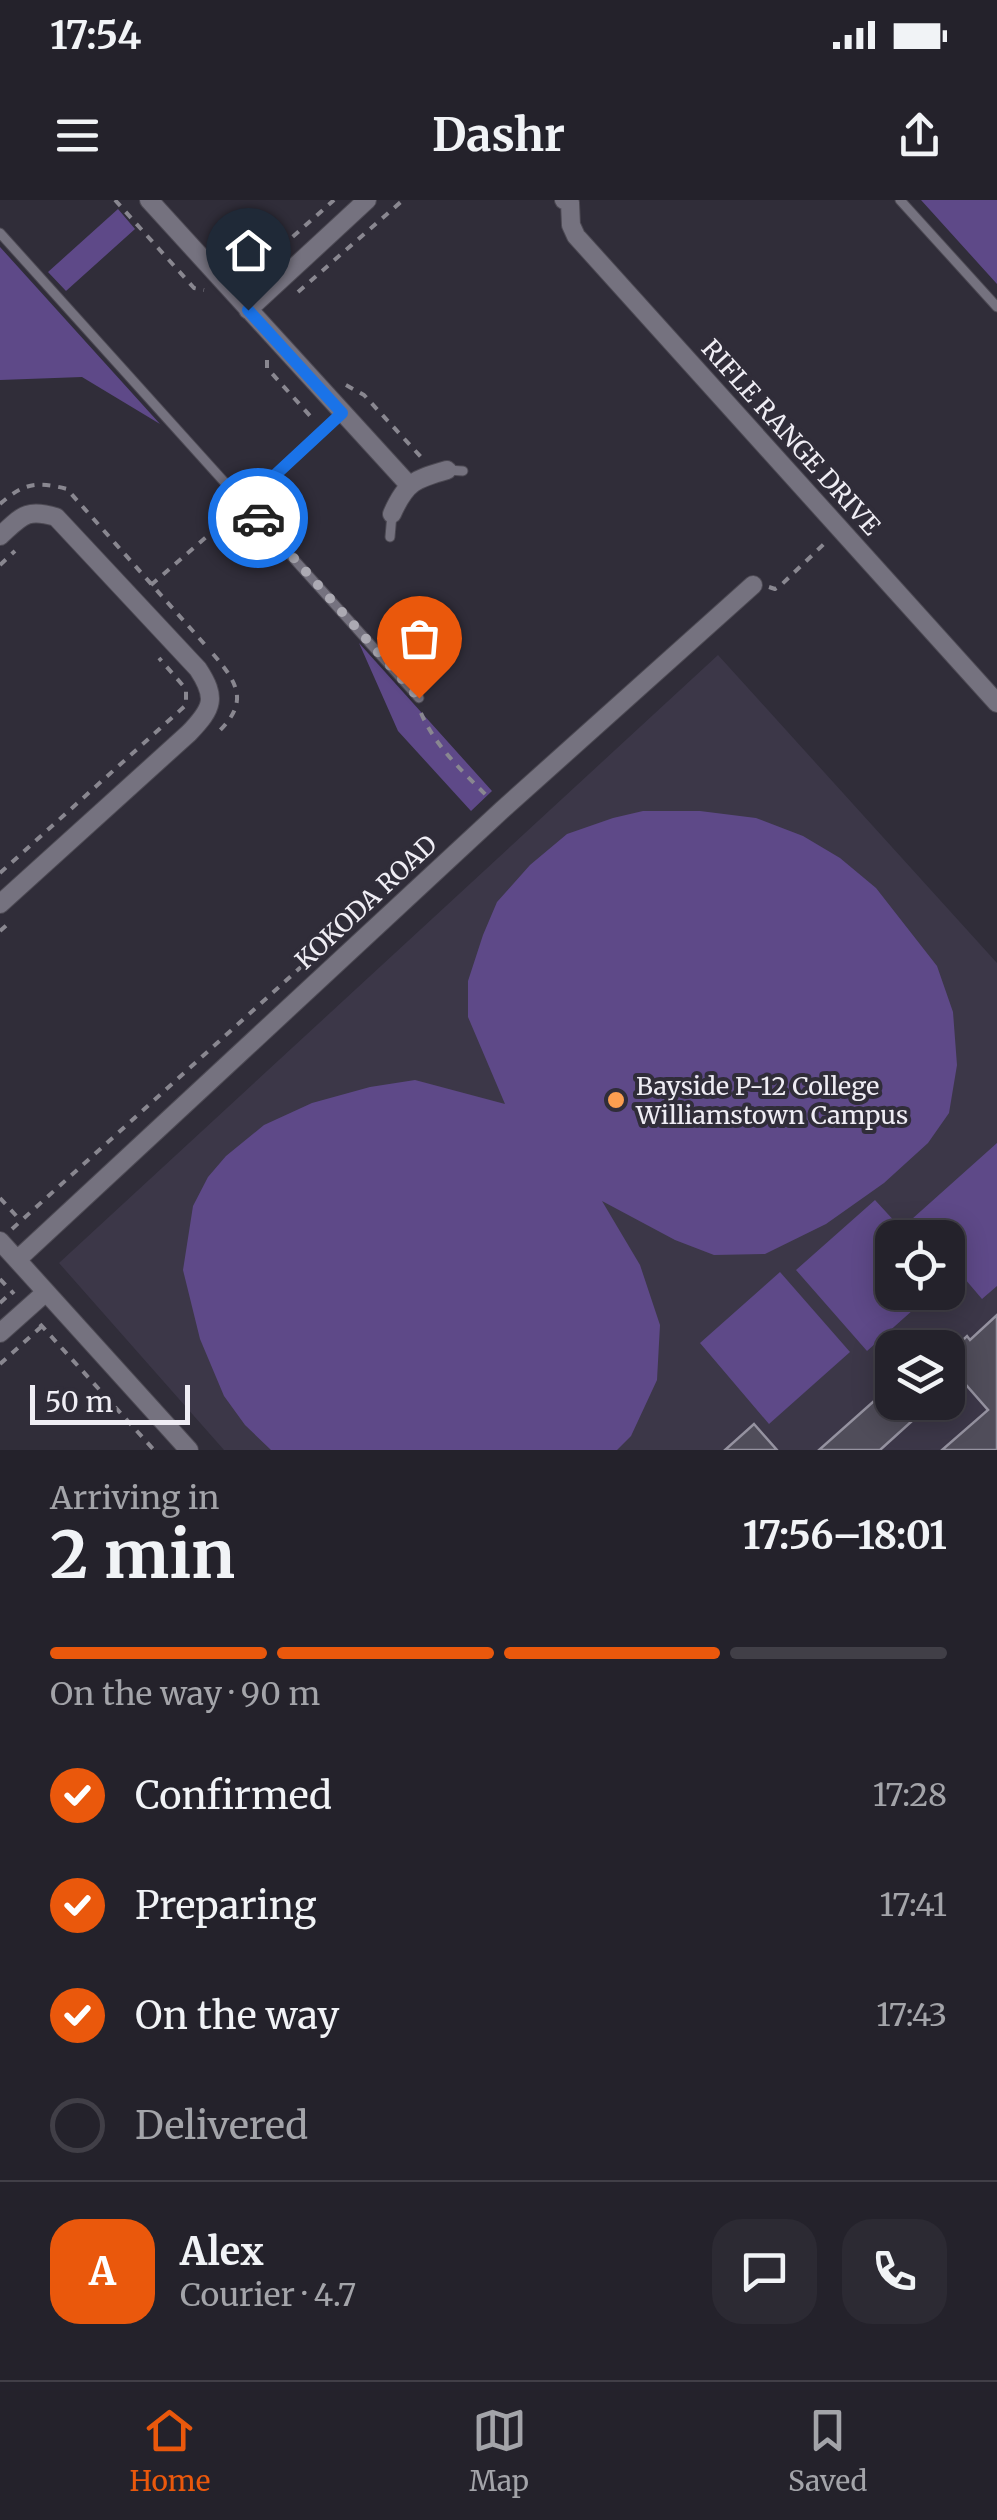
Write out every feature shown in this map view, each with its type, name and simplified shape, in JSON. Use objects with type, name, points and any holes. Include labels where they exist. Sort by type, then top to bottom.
[{"type":"street","points":[[149,200],[408,485]]},
{"type":"street","points":[[248,310],[368,200]]},
{"type":"street","name":"RIFLE RANGE DRIVE","points":[[569,201],[576,236],[997,702]]},
{"type":"street","points":[[392,514],[408,485],[451,471]]},
{"type":"street","points":[[0,536],[25,514],[37,511],[56,517],[198,669],[210,688],[203,718],[190,734],[0,904]]},
{"type":"street","name":"KOKODA ROAD","points":[[17,1260],[502,810],[753,585]]},
{"type":"street","points":[[0,1241],[189,1450]]},
{"type":"street","points":[[0,1334],[46,1292]]},
{"type":"lane","points":[[900,200],[997,307]]},
{"type":"lane","points":[[0,233],[419,698]]},
{"type":"lane","points":[[245,503],[342,413]]},
{"type":"lane","points":[[390,537],[392,514]]},
{"type":"path","points":[[115,200],[194,288],[205,291]]},
{"type":"path","points":[[334,200],[274,255],[264,273],[286,297],[302,290],[403,200]]},
{"type":"path","points":[[267,359],[266,368],[311,418],[327,427]]},
{"type":"path","points":[[339,378],[364,395],[417,454],[441,461],[451,471]]},
{"type":"path","points":[[0,504],[26,485],[67,489],[152,584],[232,676],[238,690],[230,720],[210,740]]},
{"type":"path","points":[[152,584],[245,503]]},
{"type":"path","points":[[780,586],[841,529]]},
{"type":"path","points":[[0,565],[22,545]]},
{"type":"path","points":[[0,873],[186,704],[186,689],[149,648]]},
{"type":"path","points":[[419,698],[422,717],[433,735],[488,798]]},
{"type":"path","points":[[0,931],[13,919]]},
{"type":"path","points":[[0,1198],[21,1221]]},
{"type":"path","points":[[0,1280],[154,1450]]},
{"type":"path","points":[[0,1303],[12,1292]]},
{"type":"path","points":[[0,1364],[42,1326]]},
{"type":"shaded area","points":[[921,200],[997,200],[997,284]]},
{"type":"shaded area","points":[[118,209],[135,229],[66,291],[48,272]]},
{"type":"shaded area","points":[[0,247],[160,424],[82,377],[0,380]]},
{"type":"shaded area","points":[[359,643],[492,791],[471,811],[398,731]]},
{"type":"shaded area","name":"Bayside P-12 College Williamstown Campus","points":[[718,655],[997,963],[997,1450],[224,1450],[59,1263]]},
{"type":"shaded area","name":"Bayside P-12 College Williamstown Campus","points":[[643,811],[700,811],[756,818],[803,836],[840,858],[876,888],[937,966],[953,1012],[957,1065],[949,1113],[928,1143],[884,1183],[826,1224],[765,1254],[714,1255],[675,1240],[602,1201],[640,1265],[660,1325],[657,1380],[631,1436],[617,1450],[271,1450],[245,1425],[224,1396],[200,1339],[183,1270],[193,1206],[208,1177],[226,1156],[264,1125],[312,1103],[370,1087],[415,1080],[505,1104],[468,1017],[468,981],[497,902],[530,865],[567,834]]},
{"type":"shaded area","points":[[997,1143],[997,1286],[982,1299],[965,1279],[965,1220],[912,1219]]},
{"type":"shaded area","points":[[875,1200],[893,1220],[875,1220],[875,1310],[913,1310],[891,1330],[875,1330],[875,1344],[867,1351],[796,1270]]},
{"type":"shaded area","points":[[780,1272],[850,1352],[769,1424],[700,1343]]},
{"type":"building","points":[[997,1315],[997,1450],[942,1450],[988,1410],[965,1384],[965,1338],[970,1340]]},
{"type":"building","points":[[875,1400],[875,1420],[913,1420],[880,1450],[819,1450]]},
{"type":"building","points":[[754,1424],[777,1450],[725,1450]]},
{"type":"way so far","points":[[258,518],[419,698]]},
{"type":"place","name":"Bayside P-12 College Williamstown Campus","points":[[616,1100]]},
{"type":"route","points":[[248,310],[342,413],[245,503],[258,518]]}]
